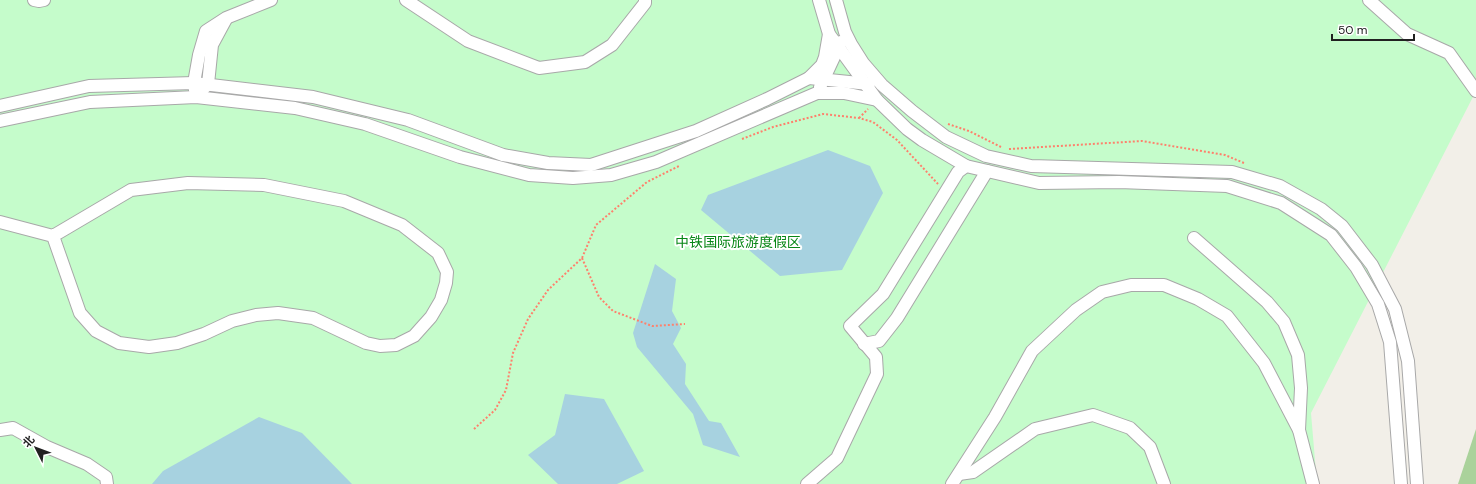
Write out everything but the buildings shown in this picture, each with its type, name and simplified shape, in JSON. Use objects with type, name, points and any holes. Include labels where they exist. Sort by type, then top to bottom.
[{"type":"street","points":[[34,0],[44,0]]},
{"type":"street","points":[[196,97],[194,83],[199,55],[206,31],[226,18],[271,0]]},
{"type":"street","points":[[406,0],[468,41],[539,68],[585,62],[612,45],[645,3],[645,0]]},
{"type":"street","points":[[819,0],[829,34],[877,100],[922,140],[966,166],[1039,183],[1119,182],[1227,186],[1281,204],[1331,235],[1356,267],[1378,304],[1390,342],[1401,484]]},
{"type":"street","points":[[836,0],[846,32],[863,63],[882,85],[912,112],[946,137],[986,156],[1031,166],[1232,172],[1280,186],[1321,209],[1342,226],[1372,265],[1395,309],[1408,361],[1417,484]]},
{"type":"street","points":[[1370,0],[1407,34],[1448,53],[1476,91]]},
{"type":"street","points":[[196,97],[208,84],[212,44],[226,18]]},
{"type":"street","points":[[817,93],[846,32]]},
{"type":"street","points":[[0,106],[89,86],[194,83],[208,84],[313,96],[408,120],[503,155],[548,164],[591,165],[696,131],[809,78],[822,64],[825,57],[829,34]]},
{"type":"street","points":[[809,78],[882,85]]},
{"type":"street","points":[[0,121],[90,102],[196,97],[295,108],[365,124],[460,157],[529,175],[573,178],[611,175],[656,162],[817,93],[837,92],[877,100]]},
{"type":"street","points":[[807,484],[837,458],[877,374],[876,357],[850,326],[883,294],[958,172],[966,166]]},
{"type":"street","points":[[864,344],[879,341],[897,318],[987,172]]},
{"type":"street","points":[[0,222],[53,236],[131,190],[188,183],[264,185],[344,201],[402,225],[438,253],[447,272],[446,283],[441,300],[431,317],[414,336],[396,345],[380,346],[366,343],[313,318],[278,313],[256,315],[232,321],[204,334],[177,343],[149,347],[119,343],[96,331],[80,313],[53,236]]},
{"type":"street","points":[[1194,238],[1267,302],[1284,322],[1298,355],[1301,388],[1299,430]]},
{"type":"street","points":[[956,479],[995,417],[1032,351],[1076,310],[1102,292],[1131,285],[1164,285],[1198,299],[1227,316],[1264,363],[1299,430],[1313,484]]},
{"type":"street","points":[[956,479],[973,472],[1035,429],[1093,415],[1130,428],[1150,447],[1164,484]]},
{"type":"street","points":[[0,430],[12,428],[47,447],[87,464],[106,477],[107,484]]},
{"type":"path","points":[[859,118],[877,100]]},
{"type":"path","points":[[739,140],[774,127],[823,114],[859,118],[873,122],[897,140],[946,192]]},
{"type":"path","points":[[943,122],[969,131],[1005,149],[1142,141],[1225,155],[1245,163]]},
{"type":"path","points":[[474,429],[495,410],[506,390],[513,353],[528,319],[548,290],[582,258],[596,225],[647,182],[679,166]]},
{"type":"path","points":[[582,258],[598,297],[612,311],[652,326],[685,324]]},
{"type":"green space","name":"中铁国际旅游度假区","points":[[0,0],[1476,0],[1476,91],[1311,413],[1317,484],[0,484]]},
{"type":"green space","points":[[1476,429],[1476,484],[1458,484]]},
{"type":"water","points":[[828,150],[870,166],[883,193],[842,270],[780,276],[701,210],[708,195]]},
{"type":"water","points":[[655,264],[676,279],[672,311],[681,328],[673,344],[686,364],[685,384],[709,421],[721,423],[740,457],[703,445],[693,414],[637,347],[633,333]]},
{"type":"water","points":[[565,394],[604,399],[644,471],[617,484],[558,484],[528,455],[555,435]]},
{"type":"water","points":[[259,417],[302,433],[352,484],[152,484],[163,471]]}]
